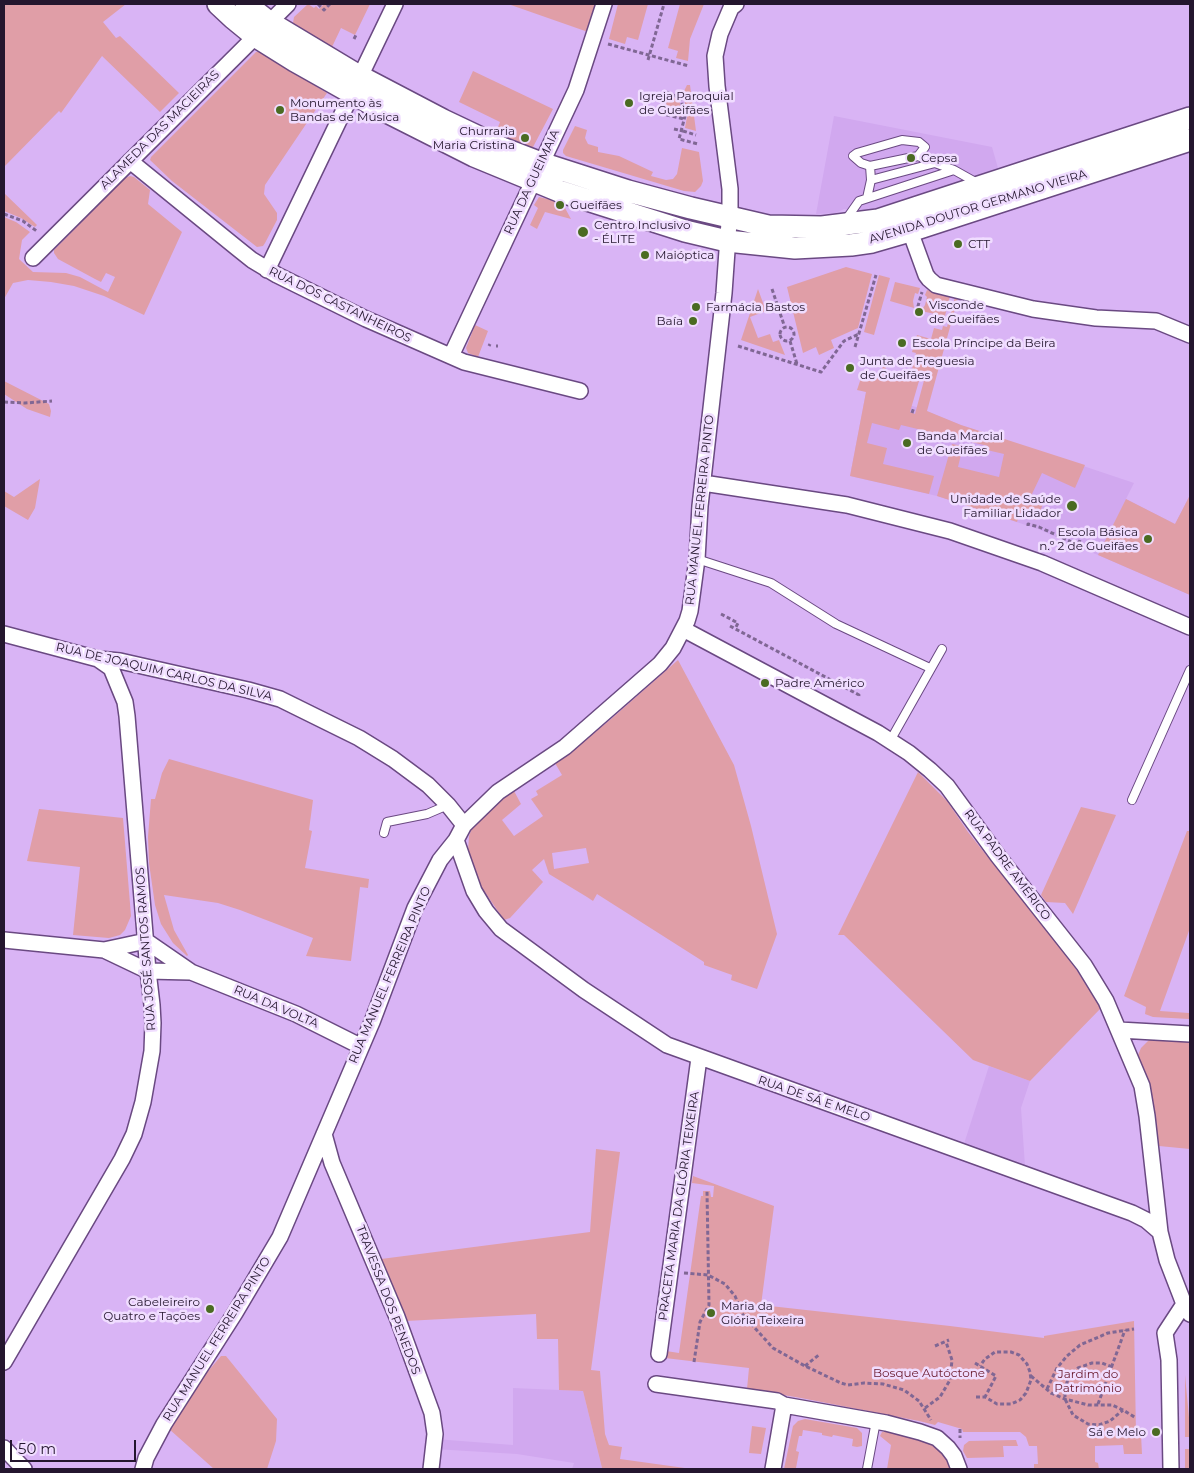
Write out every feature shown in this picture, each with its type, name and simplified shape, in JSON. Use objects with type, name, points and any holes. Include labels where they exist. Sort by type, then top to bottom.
[{"type":"main road","name":"AVENIDA DOUTOR GERMANO VIEIRA","points":[[218,4],[233,18],[262,29],[355,85],[475,135],[536,172],[618,210],[727,242],[770,246],[828,247],[872,242],[907,222],[986,196],[1190,118]]},
{"type":"main road","name":"AVENIDA DOUTOR GERMANO VIEIRA","points":[[246,4],[262,29]]},
{"type":"main road","name":"AVENIDA DOUTOR GERMANO VIEIRA","points":[[986,196],[1190,140]]},
{"type":"main road","name":"AVENIDA DOUTOR GERMANO VIEIRA","points":[[536,172],[628,191],[729,218],[768,226],[842,226],[878,220],[907,222]]},
{"type":"street","name":"ALAMEDA DAS MACIEIRAS","points":[[33,258],[288,4]]},
{"type":"street","points":[[267,270],[395,4]]},
{"type":"street","name":"RUA DA GUEIMAIA","points":[[451,356],[576,90],[604,4]]},
{"type":"street","name":"RUA MANUEL FERREIRA PINTO","points":[[143,1469],[146,1458],[164,1424],[235,1313],[280,1238],[360,1046],[372,1022],[415,908],[440,860],[456,840],[464,825],[498,792],[565,747],[660,664],[683,629],[690,610],[697,558],[703,483],[724,293],[730,189],[715,68],[718,42],[733,5]]},
{"type":"street","name":"RUA DOS CASTANHEIROS","points":[[130,160],[230,243],[267,270],[366,320],[451,356],[487,368],[580,391]]},
{"type":"street","points":[[907,222],[926,275],[936,284],[1033,309],[1096,318],[1156,322],[1190,335]]},
{"type":"street","points":[[703,483],[847,505],[950,530],[1042,563],[1190,627]]},
{"type":"street","name":"RUA PADRE AMÉRICO","points":[[683,629],[863,724],[909,753],[947,786],[998,856],[1084,965],[1106,1001],[1142,1086],[1160,1232]]},
{"type":"street","name":"RUA DE JOAQUIM CARLOS DA SILVA","points":[[4,634],[98,658],[120,661],[280,699],[359,738],[414,774],[448,805],[464,825]]},
{"type":"street","name":"RUA JOSÉ SANTOS RAMOS","points":[[4,1362],[106,1188],[134,1134],[144,1102],[152,1051],[153,1023],[126,709],[125,702],[110,668],[98,658]]},
{"type":"street","name":"RUA DE SÁ E MELO","points":[[456,840],[474,891],[486,911],[501,929],[592,995],[661,1041],[679,1051],[1132,1214],[1146,1220],[1160,1232]]},
{"type":"street","points":[[4,940],[104,950],[146,941]]},
{"type":"street","name":"RUA DA VOLTA","points":[[146,941],[190,972],[305,1018],[360,1046]]},
{"type":"street","points":[[104,950],[148,970]]},
{"type":"street","name":"RUA DA VOLTA","points":[[148,970],[190,972]]},
{"type":"street","points":[[1119,1030],[1190,1034]]},
{"type":"street","name":"PRACETA MARIA DA GLÓRIA TEIXEIRA","points":[[659,1354],[699,1058]]},
{"type":"street","name":"TRAVESSA DOS PENEDOS","points":[[324,1134],[332,1163],[397,1317],[432,1413],[434,1434],[431,1469]]},
{"type":"street","points":[[1160,1232],[1167,1260],[1187,1309],[1164,1333],[1168,1360],[1170,1469]]},
{"type":"street","points":[[656,1384],[778,1401],[784,1405],[920,1432],[937,1438],[951,1452],[960,1469]]},
{"type":"street","points":[[773,1469],[784,1405]]},
{"type":"street","points":[[4,1448],[24,1469]]},
{"type":"lane","points":[[918,156],[925,146],[919,142],[902,140],[857,153],[853,156],[861,163],[870,166],[918,156],[954,170],[986,196]]},
{"type":"lane","points":[[871,180],[935,163]]},
{"type":"lane","points":[[867,198],[871,180],[870,166]]},
{"type":"lane","points":[[842,226],[859,201],[954,170]]},
{"type":"lane","points":[[697,558],[771,583],[836,624],[930,668]]},
{"type":"lane","points":[[890,741],[942,649]]},
{"type":"lane","points":[[1132,800],[1190,670]]},
{"type":"lane","points":[[384,833],[387,822],[427,814],[448,805]]},
{"type":"lane","points":[[867,1469],[876,1422]]},
{"type":"path","points":[[318,4],[324,10],[330,4]]},
{"type":"path","points":[[648,60],[664,4]]},
{"type":"path","points":[[608,44],[688,66]]},
{"type":"path","points":[[684,119],[662,114],[668,92],[681,99],[685,116],[678,139],[698,144]]},
{"type":"path","points":[[674,129],[696,135]]},
{"type":"path","points":[[4,214],[23,221],[49,242]]},
{"type":"path","points":[[855,348],[876,275]]},
{"type":"path","points":[[772,289],[784,328],[781,337],[786,342],[790,341]]},
{"type":"path","points":[[916,313],[923,289]]},
{"type":"path","points":[[784,328],[792,329],[794,332],[793,339],[790,341]]},
{"type":"path","points":[[738,346],[821,372],[844,340],[859,334]]},
{"type":"path","points":[[790,341],[797,364]]},
{"type":"path","points":[[4,402],[52,401]]},
{"type":"path","points":[[912,413],[914,407]]},
{"type":"path","points":[[1028,526],[1028,524],[1039,527],[1078,545],[1080,540]]},
{"type":"path","points":[[721,614],[738,623],[736,628]]},
{"type":"path","points":[[730,626],[803,667],[859,695],[858,698]]},
{"type":"path","points":[[694,1362],[700,1322],[709,1305],[706,1191]]},
{"type":"path","points":[[690,1273],[708,1275],[719,1279],[731,1289],[743,1315],[773,1348],[831,1379],[848,1384],[874,1383],[898,1387],[913,1395],[926,1409],[940,1397],[950,1380],[952,1360],[948,1341],[936,1346]]},
{"type":"path","points":[[1098,1404],[1125,1330]]},
{"type":"path","points":[[1047,1389],[1061,1363],[1080,1345],[1102,1335],[1134,1330]]},
{"type":"path","points":[[976,1397],[985,1397],[997,1404],[1007,1405],[1016,1402],[1026,1393],[1030,1385],[1031,1376],[1029,1368],[1019,1355],[1011,1352],[995,1352],[985,1359],[980,1366]]},
{"type":"path","points":[[805,1366],[820,1354]]},
{"type":"path","points":[[975,1362],[996,1376],[985,1397]]},
{"type":"path","points":[[1112,1367],[1102,1363],[1092,1363],[1078,1368],[1068,1380],[1065,1389],[1065,1399],[1073,1414],[1088,1424],[1110,1421],[1123,1410]]},
{"type":"path","points":[[1031,1376],[1047,1389],[1065,1399],[1079,1403],[1112,1406],[1136,1418]]},
{"type":"path","points":[[960,1429],[960,1438]]},
{"type":"shaded area","name":"Cepsa","points":[[834,116],[992,147],[998,168],[946,187],[866,211],[844,209],[836,213],[816,214]]},
{"type":"shaded area","points":[[866,392],[916,407],[961,425],[1134,483],[1126,499],[1175,524],[1190,495],[1190,595],[1038,529],[937,496],[850,476]]},
{"type":"shaded area","points":[[989,1066],[1030,1081],[1021,1108],[1025,1166],[1023,1172],[962,1150]]},
{"type":"shaded area","points":[[513,1388],[583,1391],[602,1468],[605,1469],[572,1469],[574,1463],[517,1454],[434,1449],[435,1439],[513,1445]]},
{"type":"green space","points":[[4,4],[126,4],[103,22],[116,38],[120,36],[179,93],[160,112],[102,56],[61,113],[59,111],[4,167]]},
{"type":"green space","points":[[308,4],[319,9],[322,4],[370,4],[355,35],[341,28],[332,47],[293,23],[294,17]]},
{"type":"green space","points":[[508,4],[597,4],[588,32]]},
{"type":"green space","points":[[618,4],[648,4],[638,40],[627,37],[625,44],[609,39]]},
{"type":"green space","points":[[680,4],[704,4],[690,39],[688,61],[676,58],[678,51],[668,48]]},
{"type":"green space","points":[[256,52],[261,52],[327,93],[265,185],[264,194],[277,213],[277,220],[263,246],[257,247],[172,181],[150,160]]},
{"type":"green space","points":[[473,71],[553,109],[533,147],[530,148],[496,132],[500,122],[459,102]]},
{"type":"green space","points":[[687,85],[690,85],[696,131],[685,128],[687,117],[684,97],[679,94],[684,91]]},
{"type":"green space","points":[[668,95],[679,100],[682,112],[681,117],[664,113]]},
{"type":"green space","points":[[575,126],[587,130],[585,138],[588,144],[598,147],[598,152],[619,156],[653,172],[651,176],[666,180],[673,179],[677,174],[682,148],[699,152],[703,181],[701,186],[695,192],[684,191],[566,156],[563,150]]},
{"type":"green space","points":[[130,176],[150,190],[148,204],[182,232],[144,315],[104,296],[74,286],[51,282],[28,280],[13,283],[4,299],[4,217],[16,222],[30,232],[22,240],[19,259],[33,272],[66,273],[80,277],[108,292],[115,277],[106,273],[101,282],[58,259],[54,250],[125,178]]},
{"type":"green space","points":[[4,193],[37,225],[35,227],[21,218],[4,211]]},
{"type":"green space","points":[[539,197],[556,201],[555,204],[565,208],[571,219],[545,212],[537,229],[530,225],[538,208],[534,205]]},
{"type":"green space","points":[[846,267],[872,274],[858,328],[831,340],[834,348],[819,355],[816,347],[803,353],[787,287]]},
{"type":"green space","points":[[879,275],[890,278],[874,335],[864,332]]},
{"type":"green space","points":[[895,282],[920,288],[918,294],[915,293],[914,308],[890,301]]},
{"type":"green space","points":[[758,289],[766,311],[750,317],[758,338],[770,334],[773,342],[779,340],[785,355],[741,340]]},
{"type":"green space","points":[[927,290],[950,296],[943,324],[934,322],[935,314],[921,311],[925,305]]},
{"type":"green space","points":[[955,297],[958,298],[927,411],[961,425],[1085,465],[1075,488],[1042,473],[1031,496],[1044,502],[1036,520],[1020,513],[1017,522],[937,496],[952,444],[963,446],[958,467],[999,477],[1004,454],[987,450],[988,446],[901,425],[899,430],[872,423],[867,443],[887,448],[883,464],[934,476],[929,494],[850,476],[866,392],[857,390],[863,372],[880,377],[883,366],[886,367],[885,371],[919,381],[910,412],[915,414],[926,373],[912,369],[916,353],[912,352],[917,335],[931,339],[934,328],[942,330],[943,326],[947,327]]},
{"type":"green space","points":[[475,325],[488,331],[478,357],[468,353],[466,348]]},
{"type":"green space","points":[[4,381],[49,404],[50,417],[27,409],[4,394]]},
{"type":"green space","points":[[40,479],[35,508],[28,520],[4,506],[4,491],[14,497]]},
{"type":"green space","name":"Escola Básica n.º 2 de Gueifães","points":[[1190,495],[1190,595],[1098,555],[1126,499],[1175,524]]},
{"type":"green space","points":[[678,660],[734,765],[777,934],[757,989],[731,980],[732,975],[704,965],[704,962],[597,894],[593,901],[549,874],[544,859],[532,870],[543,882],[510,918],[504,920],[482,888],[468,851],[469,836],[472,828],[513,789],[521,804],[502,820],[514,836],[543,816],[531,799],[538,795],[536,791],[562,775],[555,763],[611,719]],"holes":[[[586,848],[589,863],[554,869],[552,853]]]},
{"type":"green space","points":[[169,759],[313,800],[309,830],[312,831],[305,868],[369,879],[368,888],[360,887],[351,961],[306,956],[313,938],[240,910],[218,903],[164,895],[174,930],[188,955],[173,943],[161,924],[155,905],[149,863],[148,837],[151,799],[155,799],[162,773]]},
{"type":"green space","points":[[918,772],[947,801],[968,832],[1074,966],[1101,1008],[1030,1081],[973,1060],[844,935],[838,935]]},
{"type":"green space","points":[[1081,807],[1116,815],[1073,914],[1065,903],[1046,902],[1041,895]]},
{"type":"green space","points":[[39,809],[123,818],[131,916],[125,930],[120,935],[109,938],[73,935],[80,867],[27,861]]},
{"type":"green space","points":[[1187,831],[1190,831],[1190,928],[1160,1011],[1189,1013],[1189,1019],[1153,1017],[1145,1014],[1146,1007],[1124,996]]},
{"type":"green space","points":[[1149,1040],[1190,1042],[1190,1149],[1159,1146],[1151,1091],[1138,1055],[1141,1048]]},
{"type":"green space","points":[[596,1149],[620,1152],[591,1370],[600,1371],[605,1434],[609,1445],[622,1447],[620,1459],[692,1469],[602,1468],[583,1391],[559,1390],[558,1339],[537,1339],[536,1314],[406,1321],[381,1259],[590,1232]]},
{"type":"green space","points":[[693,1176],[774,1206],[761,1305],[1044,1338],[1044,1336],[1134,1321],[1136,1434],[1141,1434],[1142,1454],[1124,1454],[1123,1445],[1095,1446],[1095,1462],[1098,1463],[1099,1469],[1034,1469],[1034,1464],[1038,1464],[1037,1446],[1029,1446],[1026,1437],[1020,1432],[963,1432],[962,1429],[938,1422],[935,1425],[747,1389],[749,1368],[665,1358],[666,1351],[679,1353],[701,1196],[703,1196],[703,1191],[710,1191],[711,1197],[713,1197],[714,1186],[692,1183]]},
{"type":"green space","points":[[221,1356],[226,1356],[277,1419],[276,1441],[267,1469],[214,1469],[169,1429],[198,1383]]},
{"type":"green space","points":[[1185,1375],[1190,1428],[1190,1437],[1185,1437]]},
{"type":"green space","points":[[805,1419],[857,1428],[862,1433],[862,1446],[852,1446],[853,1439],[833,1435],[832,1437],[822,1435],[822,1433],[803,1430],[802,1436],[799,1436],[796,1451],[799,1452],[796,1468],[784,1469],[793,1426],[798,1421]]},
{"type":"green space","points":[[752,1426],[766,1428],[761,1454],[749,1453]]},
{"type":"green space","points":[[885,1431],[929,1443],[943,1454],[952,1469],[887,1469],[891,1445],[880,1436]]},
{"type":"green space","points":[[1016,1440],[1018,1446],[1003,1446],[1004,1457],[967,1458],[963,1451],[964,1445],[969,1441]]},
{"type":"green space","points":[[1185,1449],[1189,1449],[1190,1469],[1185,1469]]},
{"type":"place","name":"Igreja Paroquial de Gueifães","points":[[629,103]]},
{"type":"place","name":"Monumento às Bandas de Música","points":[[280,110]]},
{"type":"place","name":"Churraria Maria Cristina","points":[[525,138]]},
{"type":"place","name":"Cepsa","points":[[911,158]]},
{"type":"place","name":"Gueifães","points":[[560,205]]},
{"type":"place","name":"Centro Inclusivo - ÉLITE","points":[[583,232]]},
{"type":"place","name":"CTT","points":[[958,244]]},
{"type":"place","name":"Maióptica","points":[[645,255]]},
{"type":"place","name":"Farmácia Bastos","points":[[696,307]]},
{"type":"place","name":"Visconde de Gueifães","points":[[919,312]]},
{"type":"place","name":"Baía","points":[[693,321]]},
{"type":"place","name":"Escola Príncipe da Beira","points":[[902,343]]},
{"type":"place","name":"Junta de Freguesia de Gueifães","points":[[850,368]]},
{"type":"place","name":"Banda Marcial de Gueifães","points":[[907,443]]},
{"type":"place","name":"Unidade de Saúde Familiar Lidador","points":[[1072,506]]},
{"type":"place","name":"Escola Básica n.º 2 de Gueifães","points":[[1148,539]]},
{"type":"place","name":"Padre Américo","points":[[765,683]]},
{"type":"place","name":"Cabeleireiro Quatro e Tações","points":[[210,1309]]},
{"type":"place","name":"Maria da Glória Teixeira","points":[[711,1313]]},
{"type":"place","name":"Sá e Melo","points":[[1156,1432]]},
{"type":"park label","name":"Bosque Autóctone","points":[[929,1373]]},
{"type":"park label","name":"Jardim do Património","points":[[1088,1381]]}]
